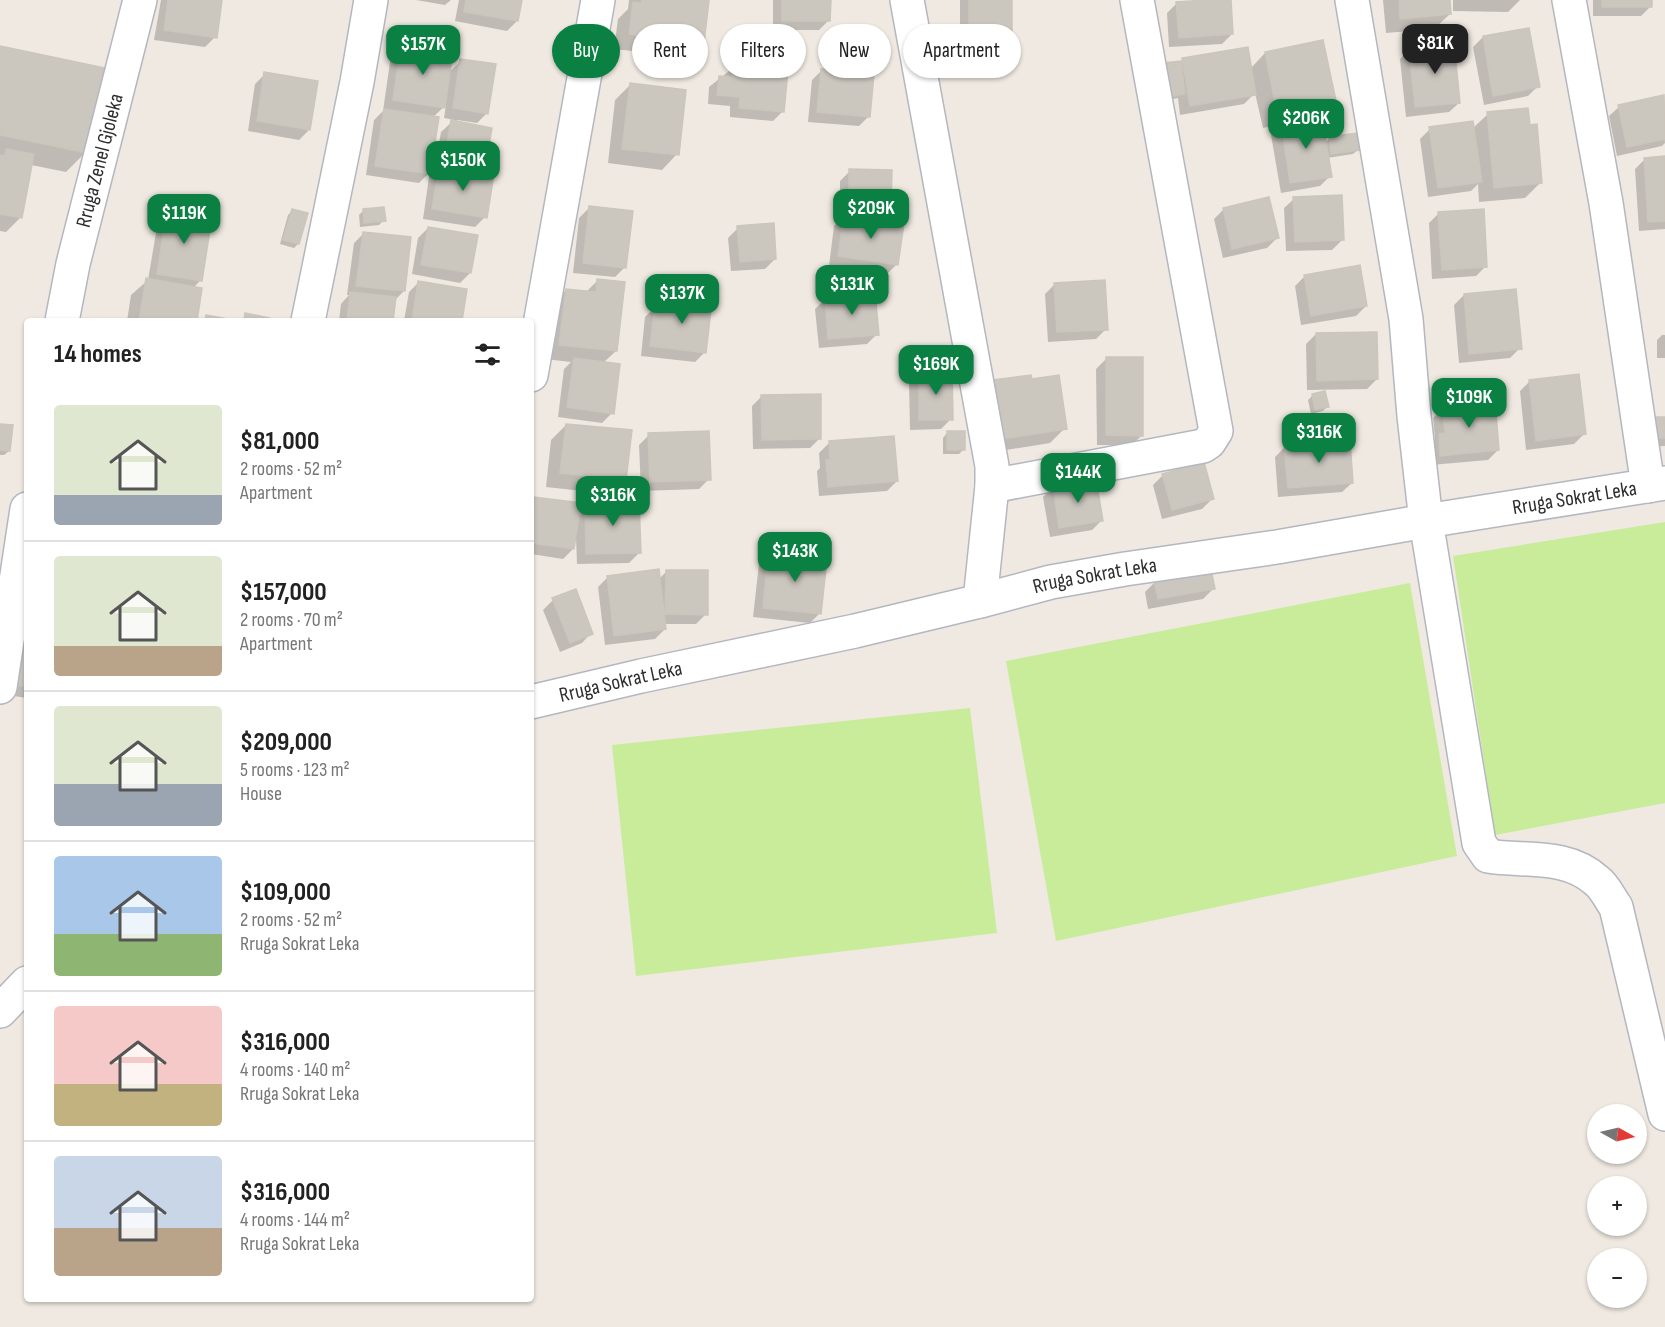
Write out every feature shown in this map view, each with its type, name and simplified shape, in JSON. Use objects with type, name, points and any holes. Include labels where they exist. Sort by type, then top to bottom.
[{"type":"street","name":"Rruga Zenel Gjoleka","points":[[63,318],[73,264],[140,0]]},
{"type":"street","points":[[309,318],[355,93],[371,0]]},
{"type":"street","points":[[534,358],[598,0]]},
{"type":"street","points":[[907,0],[992,466],[980,601]]},
{"type":"street","points":[[992,486],[1203,446],[1209,442],[1216,431],[1137,0]]},
{"type":"street","points":[[1352,0],[1406,319],[1426,521],[1479,843],[1488,856],[1555,861],[1577,867],[1598,881],[1616,908],[1665,1114]]},
{"type":"street","points":[[1569,0],[1657,485]]},
{"type":"street","name":"Rruga Sokrat Leka","points":[[534,701],[980,601],[1062,580],[1277,548],[1426,521],[1657,485]]},
{"type":"street","points":[[0,687],[24,528]]},
{"type":"street","points":[[0,1011],[24,986]]},
{"type":"green space","points":[[1665,522],[1665,803],[1495,835],[1453,556]]},
{"type":"green space","points":[[1410,583],[1457,856],[1056,941],[1006,661]]},
{"type":"green space","points":[[970,708],[997,933],[636,976],[612,745]]},
{"type":"building","points":[[168,0],[222,0],[217,38],[164,30]]},
{"type":"building","points":[[466,0],[522,0],[518,21],[464,12]]},
{"type":"building","points":[[642,0],[709,0],[706,24],[632,24],[632,34],[629,34],[633,2],[641,3]]},
{"type":"building","points":[[782,0],[831,0],[830,21],[782,21]]},
{"type":"building","points":[[969,0],[1012,0],[1012,24],[969,24]]},
{"type":"building","points":[[1231,0],[1233,34],[1179,38],[1176,2]]},
{"type":"building","points":[[1399,0],[1450,0],[1451,14],[1400,19]]},
{"type":"building","points":[[1602,0],[1652,0],[1652,7],[1602,7]]},
{"type":"building","points":[[1529,28],[1540,87],[1493,96],[1483,36]]},
{"type":"building","points":[[1323,40],[1336,101],[1277,113],[1265,52]]},
{"type":"building","points":[[401,43],[453,51],[445,108],[393,100]]},
{"type":"building","points":[[1454,43],[1460,103],[1415,107],[1409,48]]},
{"type":"building","points":[[0,46],[105,68],[88,153],[0,135]]},
{"type":"building","points":[[1248,47],[1256,95],[1190,106],[1182,58]]},
{"type":"building","points":[[460,59],[496,64],[488,114],[453,108]]},
{"type":"building","points":[[1181,61],[1185,94],[1168,97],[1163,63]]},
{"type":"building","points":[[264,72],[318,81],[310,130],[257,121]]},
{"type":"building","points":[[719,76],[720,78],[787,78],[784,112],[739,108],[740,97],[717,95]]},
{"type":"building","points":[[820,78],[874,78],[870,117],[817,112]]},
{"type":"building","points":[[630,83],[686,90],[679,155],[622,149]]},
{"type":"building","points":[[1664,95],[1665,139],[1627,147],[1618,105]]},
{"type":"building","points":[[1528,108],[1530,125],[1537,124],[1542,183],[1494,188],[1487,112]]},
{"type":"building","points":[[384,109],[439,117],[430,174],[375,166]]},
{"type":"building","points":[[1322,117],[1332,177],[1290,183],[1281,123]]},
{"type":"building","points":[[451,120],[492,128],[485,168],[444,161]]},
{"type":"building","points":[[1473,121],[1482,182],[1438,188],[1429,127]]},
{"type":"building","points":[[1357,133],[1359,150],[1331,154],[1329,137]]},
{"type":"building","points":[[6,149],[34,154],[22,218],[0,214],[0,155],[5,156]]},
{"type":"building","points":[[1665,156],[1665,221],[1648,222],[1644,158]]},
{"type":"building","points":[[439,165],[494,174],[487,218],[432,209]]},
{"type":"building","points":[[849,169],[892,170],[891,206],[849,206]]},
{"type":"building","points":[[1342,195],[1344,240],[1295,242],[1293,197]]},
{"type":"building","points":[[1269,197],[1279,238],[1232,249],[1223,208]]},
{"type":"building","points":[[589,206],[633,211],[626,268],[583,263]]},
{"type":"building","points":[[384,207],[386,221],[364,223],[363,209]]},
{"type":"building","points":[[167,209],[212,217],[202,281],[157,274]]},
{"type":"building","points":[[292,209],[308,213],[299,244],[283,240]]},
{"type":"building","points":[[1484,209],[1487,267],[1442,270],[1438,212]]},
{"type":"building","points":[[844,214],[904,223],[898,265],[838,256]]},
{"type":"building","points":[[774,223],[776,259],[740,262],[737,226]]},
{"type":"building","points":[[428,227],[478,235],[471,273],[421,265]]},
{"type":"building","points":[[363,232],[411,237],[405,291],[356,286]]},
{"type":"building","points":[[1360,265],[1367,306],[1311,316],[1304,275]]},
{"type":"building","points":[[146,278],[202,288],[197,318],[139,318]]},
{"type":"building","points":[[597,279],[625,282],[617,351],[559,345],[566,289],[596,292]]},
{"type":"building","points":[[1105,280],[1108,330],[1057,332],[1054,283]]},
{"type":"building","points":[[418,281],[467,289],[462,318],[412,318]]},
{"type":"building","points":[[1516,289],[1522,349],[1469,354],[1464,294]]},
{"type":"building","points":[[350,292],[396,297],[393,318],[347,318]]},
{"type":"building","points":[[875,293],[879,335],[828,339],[825,298]]},
{"type":"building","points":[[672,296],[712,301],[706,353],[650,346],[655,305],[671,307]]},
{"type":"building","points":[[245,313],[270,318],[244,318]]},
{"type":"building","points":[[206,315],[222,318],[206,318]]},
{"type":"building","points":[[1377,332],[1378,379],[1317,381],[1316,333]]},
{"type":"building","points":[[1106,357],[1143,357],[1143,436],[1106,435]]},
{"type":"building","points":[[574,358],[620,364],[614,414],[567,407]]},
{"type":"building","points":[[952,372],[953,420],[919,420],[919,373]]},
{"type":"building","points":[[1579,374],[1586,434],[1536,441],[1529,380]]},
{"type":"building","points":[[1031,375],[1032,379],[1059,375],[1067,429],[1002,439],[993,380]]},
{"type":"building","points":[[1325,391],[1329,407],[1315,410],[1312,394]]},
{"type":"building","points":[[821,394],[821,439],[762,440],[761,395]]},
{"type":"building","points":[[1495,401],[1499,450],[1440,456],[1439,434],[1445,433],[1442,406]]},
{"type":"building","points":[[1653,417],[1665,417],[1665,438],[1654,438]]},
{"type":"building","points":[[0,424],[13,425],[10,451],[0,450]]},
{"type":"building","points":[[566,424],[632,430],[626,480],[560,473]]},
{"type":"building","points":[[709,431],[711,480],[650,482],[648,433]]},
{"type":"building","points":[[947,431],[965,431],[965,450],[947,450]]},
{"type":"building","points":[[894,436],[898,481],[828,487],[826,460],[830,459],[829,441]]},
{"type":"building","points":[[1350,441],[1353,483],[1288,488],[1284,446]]},
{"type":"building","points":[[1204,462],[1214,499],[1172,510],[1162,474]]},
{"type":"building","points":[[1096,479],[1103,521],[1059,528],[1053,486]]},
{"type":"building","points":[[534,497],[581,503],[574,549],[534,543]]},
{"type":"building","points":[[639,500],[641,553],[586,554],[585,501]]},
{"type":"building","points":[[768,552],[827,559],[821,614],[763,608]]},
{"type":"building","points":[[659,569],[666,629],[614,636],[607,576]]},
{"type":"building","points":[[666,570],[708,570],[708,615],[665,614]]},
{"type":"building","points":[[1211,570],[1215,589],[1158,599],[1154,580]]},
{"type":"building","points":[[576,589],[593,634],[570,643],[552,598]]},
{"type":"building","points":[[22,650],[24,650],[24,686],[16,685]]}]
